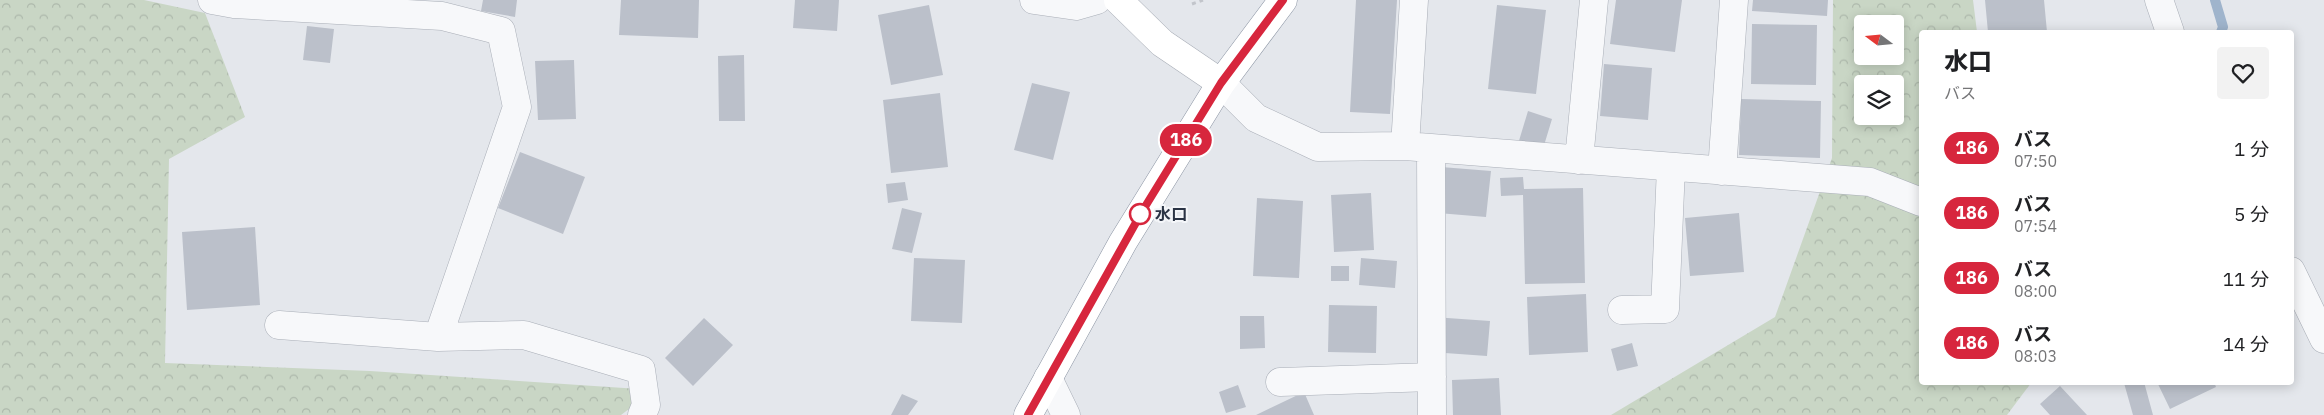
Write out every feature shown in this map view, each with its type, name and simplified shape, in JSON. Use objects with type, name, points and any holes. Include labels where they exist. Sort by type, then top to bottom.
[{"type":"main road","points":[[1118,0],[1162,43],[1221,83]]},
{"type":"main road","points":[[1028,415],[1124,242],[1221,83],[1283,0]]},
{"type":"street","points":[[212,0],[234,4],[442,16],[501,31],[517,107],[438,337]]},
{"type":"street","points":[[1034,0],[1076,6],[1097,0]]},
{"type":"street","points":[[1414,0],[1418,147],[1432,376],[1432,415]]},
{"type":"street","points":[[1579,160],[1594,0]]},
{"type":"street","points":[[1722,171],[1734,0]]},
{"type":"street","points":[[2159,0],[2169,30]]},
{"type":"street","points":[[1221,83],[1256,118],[1318,147],[1418,147],[1870,182],[1919,201]]},
{"type":"street","points":[[1622,310],[1665,309],[1671,167]]},
{"type":"street","points":[[2294,277],[2324,339]]},
{"type":"street","points":[[279,325],[438,337],[524,335],[641,370],[646,405],[642,415]]},
{"type":"street","points":[[1280,382],[1432,376]]},
{"type":"street","points":[[1048,378],[1066,415]]},
{"type":"path","points":[[1192,4],[1203,0]]},
{"type":"green space","points":[[0,0],[144,0],[205,13],[245,117],[169,159],[165,363],[370,371],[654,390],[621,415],[0,415]]},
{"type":"green space","points":[[1833,0],[1973,0],[1977,30],[1919,30],[1919,385],[2030,385],[2007,415],[1611,415],[1775,317],[1832,158]]},
{"type":"building","points":[[483,0],[517,0],[515,17],[481,11]]},
{"type":"building","points":[[621,0],[699,0],[698,38],[619,35]]},
{"type":"building","points":[[795,0],[839,0],[837,31],[793,28]]},
{"type":"building","points":[[1356,0],[1397,0],[1390,114],[1350,112]]},
{"type":"building","points":[[1616,0],[1682,0],[1675,52],[1610,44]]},
{"type":"building","points":[[1753,0],[1828,0],[1827,16],[1752,11]]},
{"type":"building","points":[[1985,0],[2044,0],[2047,30],[1988,30]]},
{"type":"building","points":[[929,5],[943,75],[891,85],[878,15]]},
{"type":"building","points":[[1497,5],[1546,10],[1536,94],[1488,89]]},
{"type":"building","points":[[1752,24],[1817,25],[1816,85],[1751,84]]},
{"type":"building","points":[[307,26],[334,29],[330,63],[303,60]]},
{"type":"building","points":[[744,55],[745,121],[719,121],[718,56]]},
{"type":"building","points":[[574,60],[576,119],[538,120],[535,61]]},
{"type":"building","points":[[1604,64],[1652,68],[1648,120],[1600,116]]},
{"type":"building","points":[[1032,83],[1070,92],[1053,160],[1014,150]]},
{"type":"building","points":[[940,93],[948,167],[891,173],[883,100]]},
{"type":"building","points":[[1741,99],[1821,101],[1820,158],[1739,155]]},
{"type":"building","points":[[1528,111],[1552,119],[1542,152],[1518,144]]},
{"type":"building","points":[[520,152],[585,177],[563,234],[498,208]]},
{"type":"building","points":[[1441,167],[1491,171],[1486,217],[1438,213]]},
{"type":"building","points":[[1523,177],[1524,189],[1583,188],[1585,283],[1525,284],[1523,195],[1501,196],[1500,178]]},
{"type":"building","points":[[905,182],[908,200],[888,203],[886,184]]},
{"type":"building","points":[[1371,193],[1374,250],[1334,252],[1331,195]]},
{"type":"building","points":[[1257,198],[1303,201],[1299,278],[1253,276]]},
{"type":"building","points":[[902,208],[922,213],[912,253],[892,249]]},
{"type":"building","points":[[1739,213],[1744,272],[1690,276],[1685,218]]},
{"type":"building","points":[[255,227],[260,305],[187,310],[182,232]]},
{"type":"building","points":[[914,258],[965,260],[962,323],[911,321]]},
{"type":"building","points":[[1361,258],[1397,261],[1395,288],[1359,285]]},
{"type":"building","points":[[1331,266],[1349,266],[1349,281],[1331,281]]},
{"type":"building","points":[[1586,294],[1588,352],[1529,355],[1527,297]]},
{"type":"building","points":[[1329,305],[1377,306],[1376,353],[1328,352]]},
{"type":"building","points":[[1240,316],[1264,316],[1265,348],[1240,349]]},
{"type":"building","points":[[1433,317],[1490,321],[1487,356],[1431,352]]},
{"type":"building","points":[[704,318],[733,345],[693,386],[665,358]]},
{"type":"building","points":[[1632,343],[1638,366],[1617,371],[1611,349]]},
{"type":"building","points":[[1499,378],[1501,415],[1453,415],[1452,380]]},
{"type":"building","points":[[1238,385],[1246,407],[1226,413],[1219,392]]},
{"type":"building","points":[[2125,385],[2145,385],[2153,415],[2133,415]]},
{"type":"building","points":[[2158,385],[2215,385],[2216,387],[2170,409]]},
{"type":"building","points":[[2060,386],[2087,415],[2050,415],[2040,404]]},
{"type":"building","points":[[1304,392],[1314,415],[1256,415]]},
{"type":"building","points":[[902,394],[918,401],[908,415],[891,415]]},
{"type":"waterway","points":[[2215,0],[2223,27],[2222,30]]},
{"type":"bus line","name":"186","points":[[1028,415],[1124,242],[1221,83],[1283,0]]},
{"type":"place","name":"水口","points":[[1140,214]]}]
